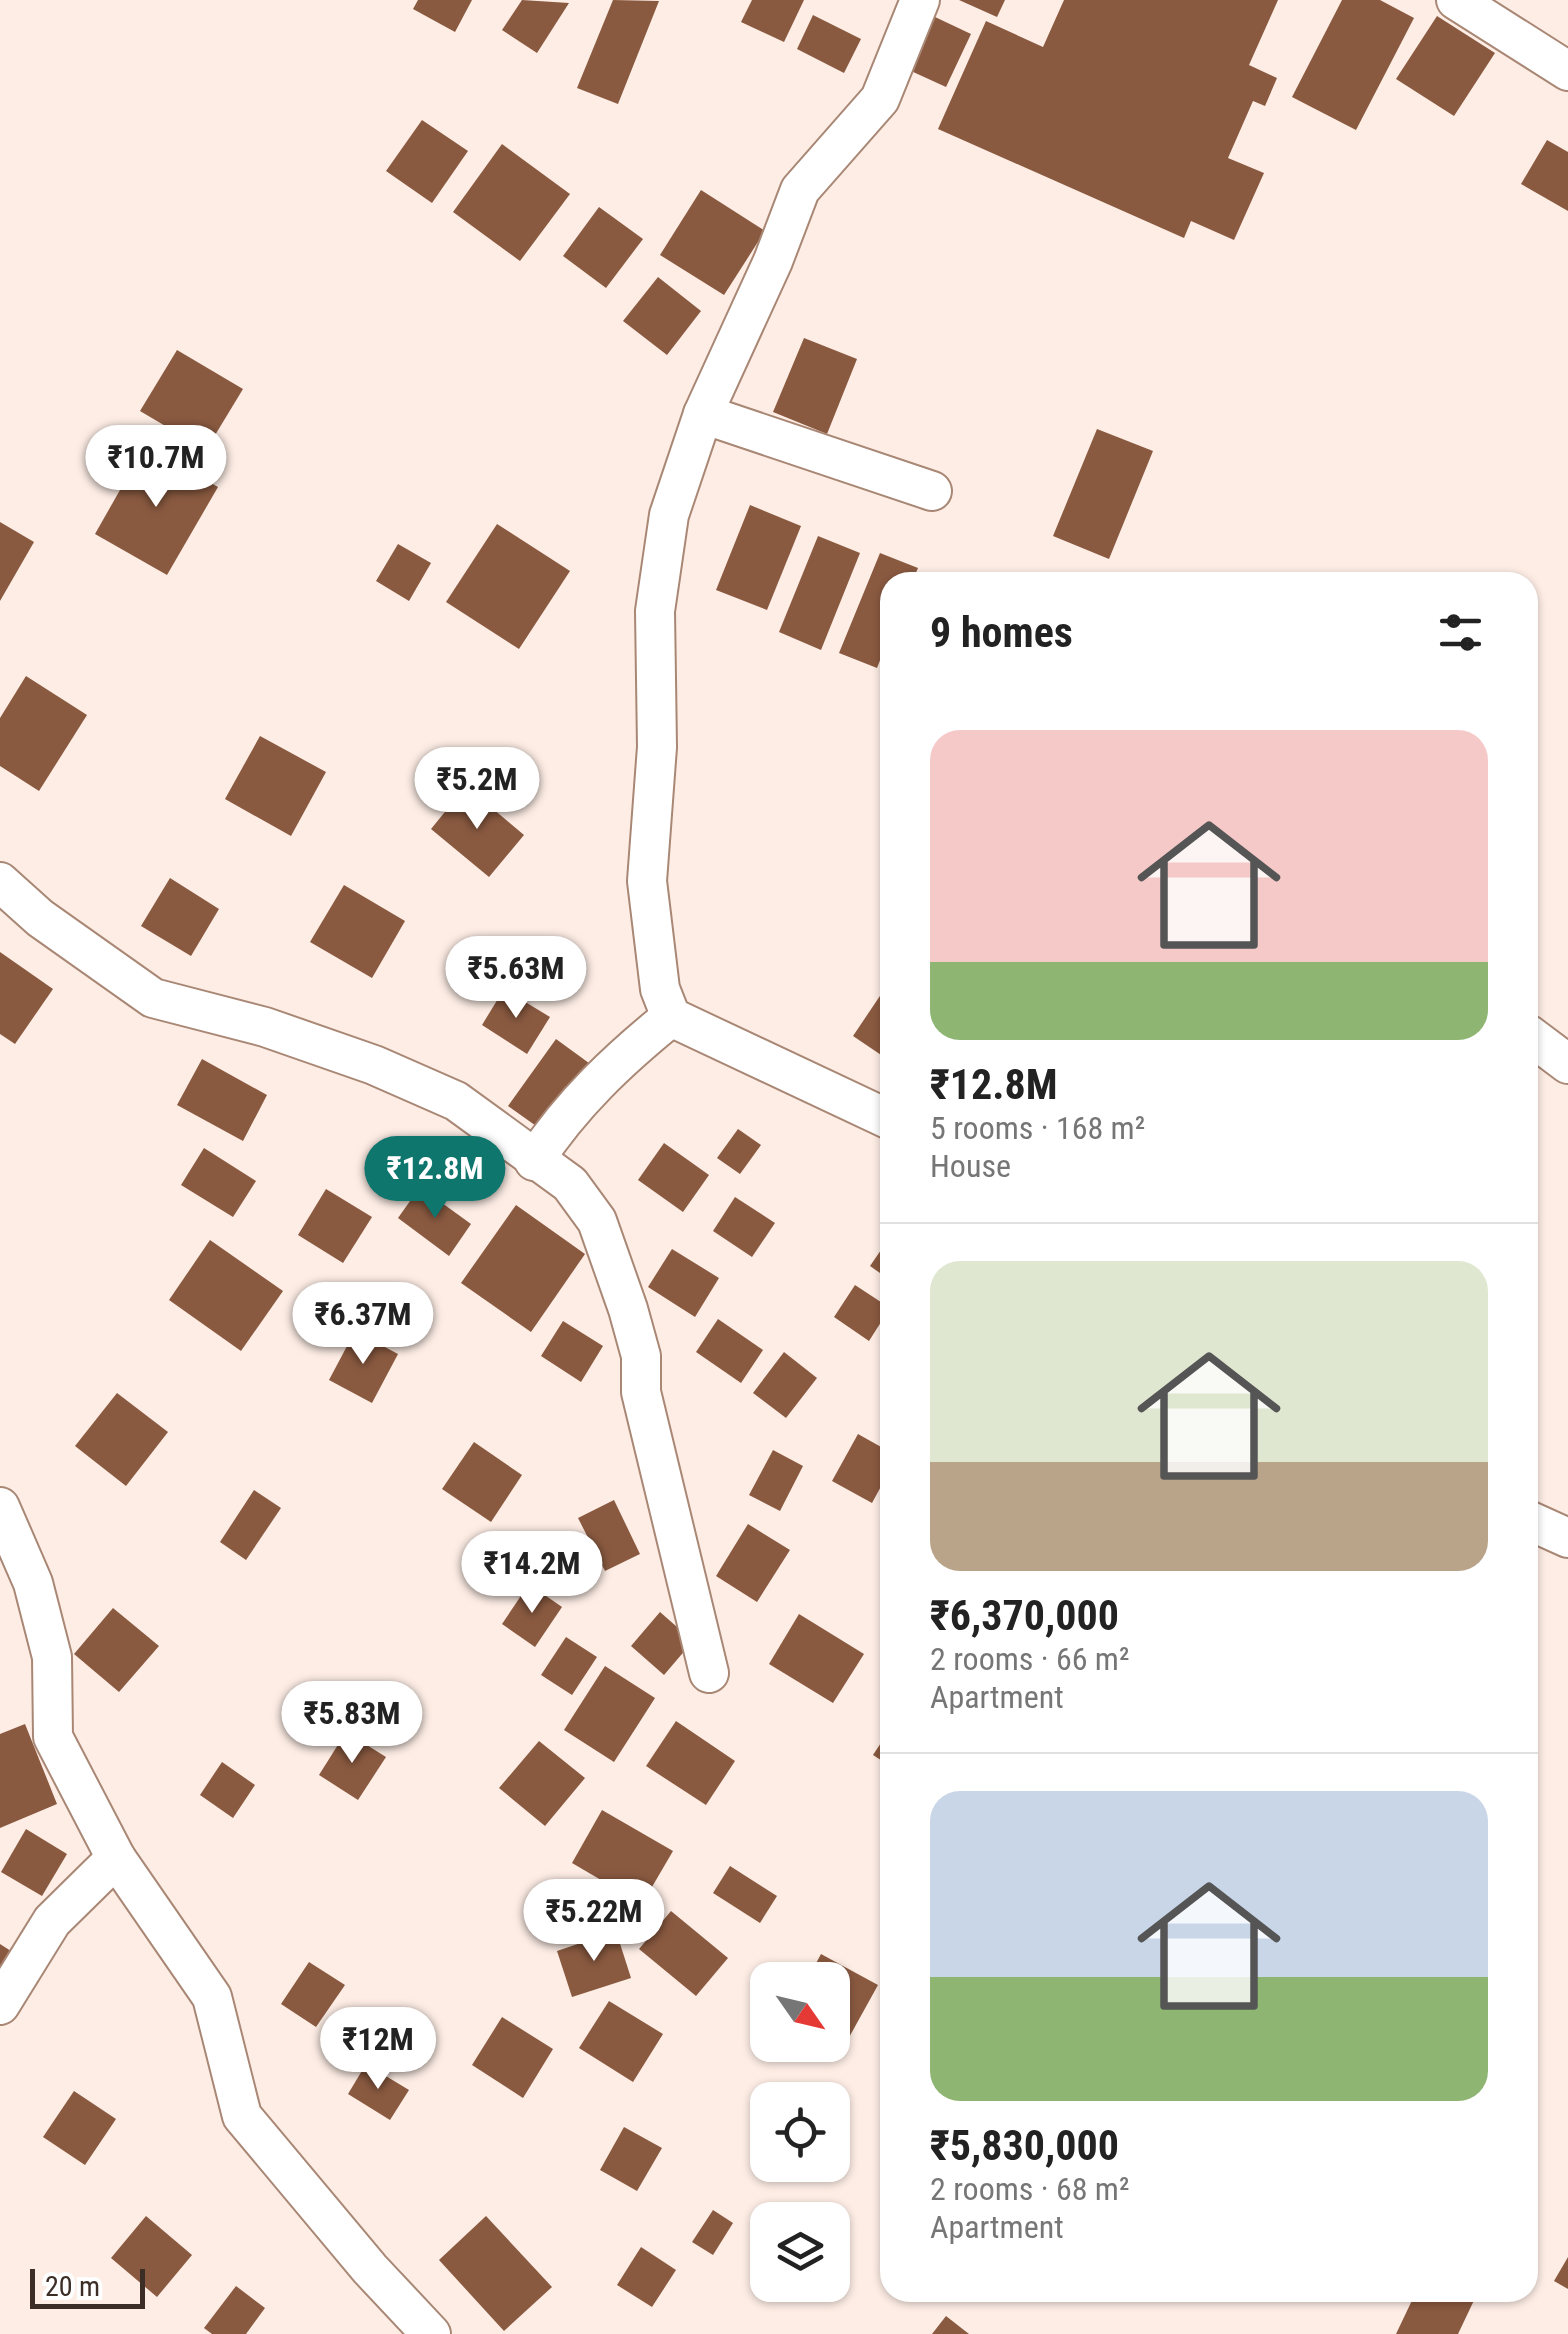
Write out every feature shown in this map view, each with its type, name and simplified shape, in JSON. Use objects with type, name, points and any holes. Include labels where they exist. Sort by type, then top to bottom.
[{"type":"street","points":[[880,1115],[671,1017],[660,990],[647,881],[657,747],[655,611],[670,515],[703,414],[773,261],[800,190],[880,98],[920,0]]},
{"type":"street","points":[[1456,0],[1568,70]]},
{"type":"street","points":[[703,414],[932,491]]},
{"type":"street","points":[[0,882],[40,918],[153,998],[265,1027],[374,1064],[456,1102],[570,1184],[596,1221],[628,1309],[641,1356],[641,1392],[676,1550],[709,1673]]},
{"type":"street","points":[[534,1161],[558,1123],[610,1067],[671,1017]]},
{"type":"street","points":[[1538,1042],[1568,1064]]},
{"type":"street","points":[[0,1507],[33,1583],[52,1656],[53,1736],[116,1858],[212,1997],[242,2116],[370,2269],[431,2334]]},
{"type":"street","points":[[1538,1524],[1568,1538]]},
{"type":"street","points":[[0,2005],[52,1921],[116,1858]]},
{"type":"building","points":[[418,0],[472,0],[455,32],[413,9]]},
{"type":"building","points":[[522,0],[569,3],[537,53],[502,30]]},
{"type":"building","points":[[613,0],[659,1],[618,104],[577,88]]},
{"type":"building","points":[[752,0],[804,0],[784,42],[741,22]]},
{"type":"building","points":[[959,0],[1005,0],[997,17]]},
{"type":"building","points":[[1064,0],[1278,0],[1249,65],[1277,78],[1265,106],[1253,101],[1228,158],[1264,173],[1234,240],[1191,221],[1184,238],[938,129],[986,21],[1043,47]]},
{"type":"building","points":[[1342,0],[1380,0],[1414,18],[1356,130],[1292,97]]},
{"type":"building","points":[[813,15],[861,39],[844,73],[797,49]]},
{"type":"building","points":[[1437,16],[1495,53],[1454,116],[1396,79]]},
{"type":"building","points":[[935,17],[971,34],[946,87],[911,71]]},
{"type":"building","points":[[422,120],[468,151],[432,203],[386,171]]},
{"type":"building","points":[[1547,140],[1568,152],[1568,211],[1521,184]]},
{"type":"building","points":[[502,144],[570,194],[520,261],[453,212]]},
{"type":"building","points":[[701,190],[765,231],[724,295],[660,255]]},
{"type":"building","points":[[599,207],[643,239],[606,288],[563,256]]},
{"type":"building","points":[[658,277],[701,311],[667,355],[623,321]]},
{"type":"building","points":[[804,338],[857,359],[827,434],[773,412]]},
{"type":"building","points":[[177,350],[243,389],[206,450],[140,411]]},
{"type":"building","points":[[1097,429],[1153,451],[1109,559],[1053,536]]},
{"type":"building","points":[[145,446],[218,487],[167,575],[95,534]]},
{"type":"building","points":[[750,505],[801,526],[767,610],[716,590]]},
{"type":"building","points":[[0,522],[34,542],[0,601]]},
{"type":"building","points":[[497,524],[570,571],[519,649],[446,602]]},
{"type":"building","points":[[818,536],[860,553],[821,650],[779,632]]},
{"type":"building","points":[[398,544],[431,563],[409,601],[376,581]]},
{"type":"building","points":[[880,553],[918,568],[916,572],[880,572],[877,668],[839,653]]},
{"type":"building","points":[[26,676],[87,715],[39,791],[0,766],[0,718]]},
{"type":"building","points":[[260,736],[326,772],[291,836],[225,799]]},
{"type":"building","points":[[466,786],[524,835],[489,877],[431,829]]},
{"type":"building","points":[[170,878],[219,909],[191,956],[141,926]]},
{"type":"building","points":[[344,885],[405,921],[372,978],[310,942]]},
{"type":"building","points":[[0,952],[53,989],[15,1044],[0,1034]]},
{"type":"building","points":[[504,989],[550,1017],[527,1054],[482,1025]]},
{"type":"building","points":[[880,996],[880,1054],[853,1036]]},
{"type":"building","points":[[556,1039],[593,1066],[546,1133],[508,1106]]},
{"type":"building","points":[[202,1059],[267,1095],[243,1141],[177,1105]]},
{"type":"building","points":[[738,1129],[761,1145],[740,1174],[717,1158]]},
{"type":"building","points":[[664,1143],[709,1175],[683,1212],[638,1180]]},
{"type":"building","points":[[204,1148],[256,1181],[233,1217],[181,1185]]},
{"type":"building","points":[[420,1187],[471,1224],[449,1256],[398,1218]]},
{"type":"building","points":[[326,1189],[372,1217],[343,1263],[298,1235]]},
{"type":"building","points":[[735,1197],[775,1223],[752,1257],[713,1231]]},
{"type":"building","points":[[516,1205],[585,1254],[531,1332],[461,1283]]},
{"type":"building","points":[[210,1240],[283,1291],[241,1351],[169,1300]]},
{"type":"building","points":[[672,1249],[719,1278],[695,1317],[648,1287]]},
{"type":"building","points":[[880,1252],[880,1273],[870,1266]]},
{"type":"building","points":[[855,1285],[880,1301],[880,1324],[869,1341],[834,1317]]},
{"type":"building","points":[[718,1319],[763,1350],[741,1383],[696,1352]]},
{"type":"building","points":[[563,1321],[603,1346],[581,1382],[541,1356]]},
{"type":"building","points":[[355,1331],[398,1354],[372,1403],[329,1380]]},
{"type":"building","points":[[784,1352],[817,1378],[786,1418],[753,1393]]},
{"type":"building","points":[[117,1393],[168,1432],[126,1486],[75,1446]]},
{"type":"building","points":[[858,1434],[880,1446],[880,1488],[872,1503],[832,1481]]},
{"type":"building","points":[[474,1442],[522,1475],[491,1522],[442,1489]]},
{"type":"building","points":[[773,1450],[803,1466],[780,1511],[749,1495]]},
{"type":"building","points":[[254,1490],[281,1508],[246,1560],[220,1542]]},
{"type":"building","points":[[614,1500],[640,1554],[605,1571],[578,1518]]},
{"type":"building","points":[[748,1524],[790,1550],[757,1602],[716,1576]]},
{"type":"building","points":[[529,1584],[562,1607],[535,1647],[502,1624]]},
{"type":"building","points":[[113,1608],[159,1646],[119,1692],[74,1654]]},
{"type":"building","points":[[660,1612],[693,1641],[664,1675],[631,1646]]},
{"type":"building","points":[[799,1614],[864,1654],[833,1703],[769,1664]]},
{"type":"building","points":[[566,1637],[597,1657],[572,1695],[541,1675]]},
{"type":"building","points":[[605,1666],[655,1698],[614,1762],[564,1730]]},
{"type":"building","points":[[676,1721],[735,1761],[706,1805],[646,1766]]},
{"type":"building","points":[[25,1724],[57,1804],[0,1828],[0,1734]]},
{"type":"building","points":[[346,1732],[386,1757],[358,1800],[319,1775]]},
{"type":"building","points":[[539,1741],[585,1778],[545,1826],[499,1788]]},
{"type":"building","points":[[222,1762],[255,1785],[233,1818],[200,1795]]},
{"type":"building","points":[[602,1810],[673,1851],[642,1904],[572,1863]]},
{"type":"building","points":[[26,1829],[67,1854],[42,1896],[1,1872]]},
{"type":"building","points":[[730,1866],[777,1896],[760,1923],[713,1893]]},
{"type":"building","points":[[671,1911],[728,1958],[696,1996],[639,1949]]},
{"type":"building","points":[[616,1931],[631,1978],[572,1997],[557,1951]]},
{"type":"building","points":[[0,1944],[14,1953],[0,1976]]},
{"type":"building","points":[[821,1954],[836,1962],[817,1962]]},
{"type":"building","points":[[309,1962],[345,1985],[316,2027],[281,2004]]},
{"type":"building","points":[[850,1970],[878,1985],[850,2036]]},
{"type":"building","points":[[609,2001],[663,2034],[633,2082],[579,2048]]},
{"type":"building","points":[[502,2017],[553,2049],[523,2098],[472,2065]]},
{"type":"building","points":[[366,2064],[409,2090],[390,2120],[348,2094]]},
{"type":"building","points":[[74,2091],[116,2119],[85,2165],[43,2137]]},
{"type":"building","points":[[624,2127],[662,2148],[637,2191],[600,2170]]},
{"type":"building","points":[[713,2210],[733,2223],[713,2255],[692,2242]]},
{"type":"building","points":[[146,2216],[192,2255],[157,2297],[111,2258]]},
{"type":"building","points":[[486,2216],[552,2287],[504,2331],[439,2260]]},
{"type":"building","points":[[641,2247],[676,2270],[652,2307],[617,2285]]},
{"type":"building","points":[[1568,2257],[1568,2289],[1554,2281]]},
{"type":"building","points":[[236,2286],[265,2308],[246,2334],[212,2334],[204,2328]]},
{"type":"building","points":[[1411,2302],[1473,2302],[1458,2334],[1396,2334]]},
{"type":"building","points":[[946,2316],[969,2334],[932,2334]]}]
